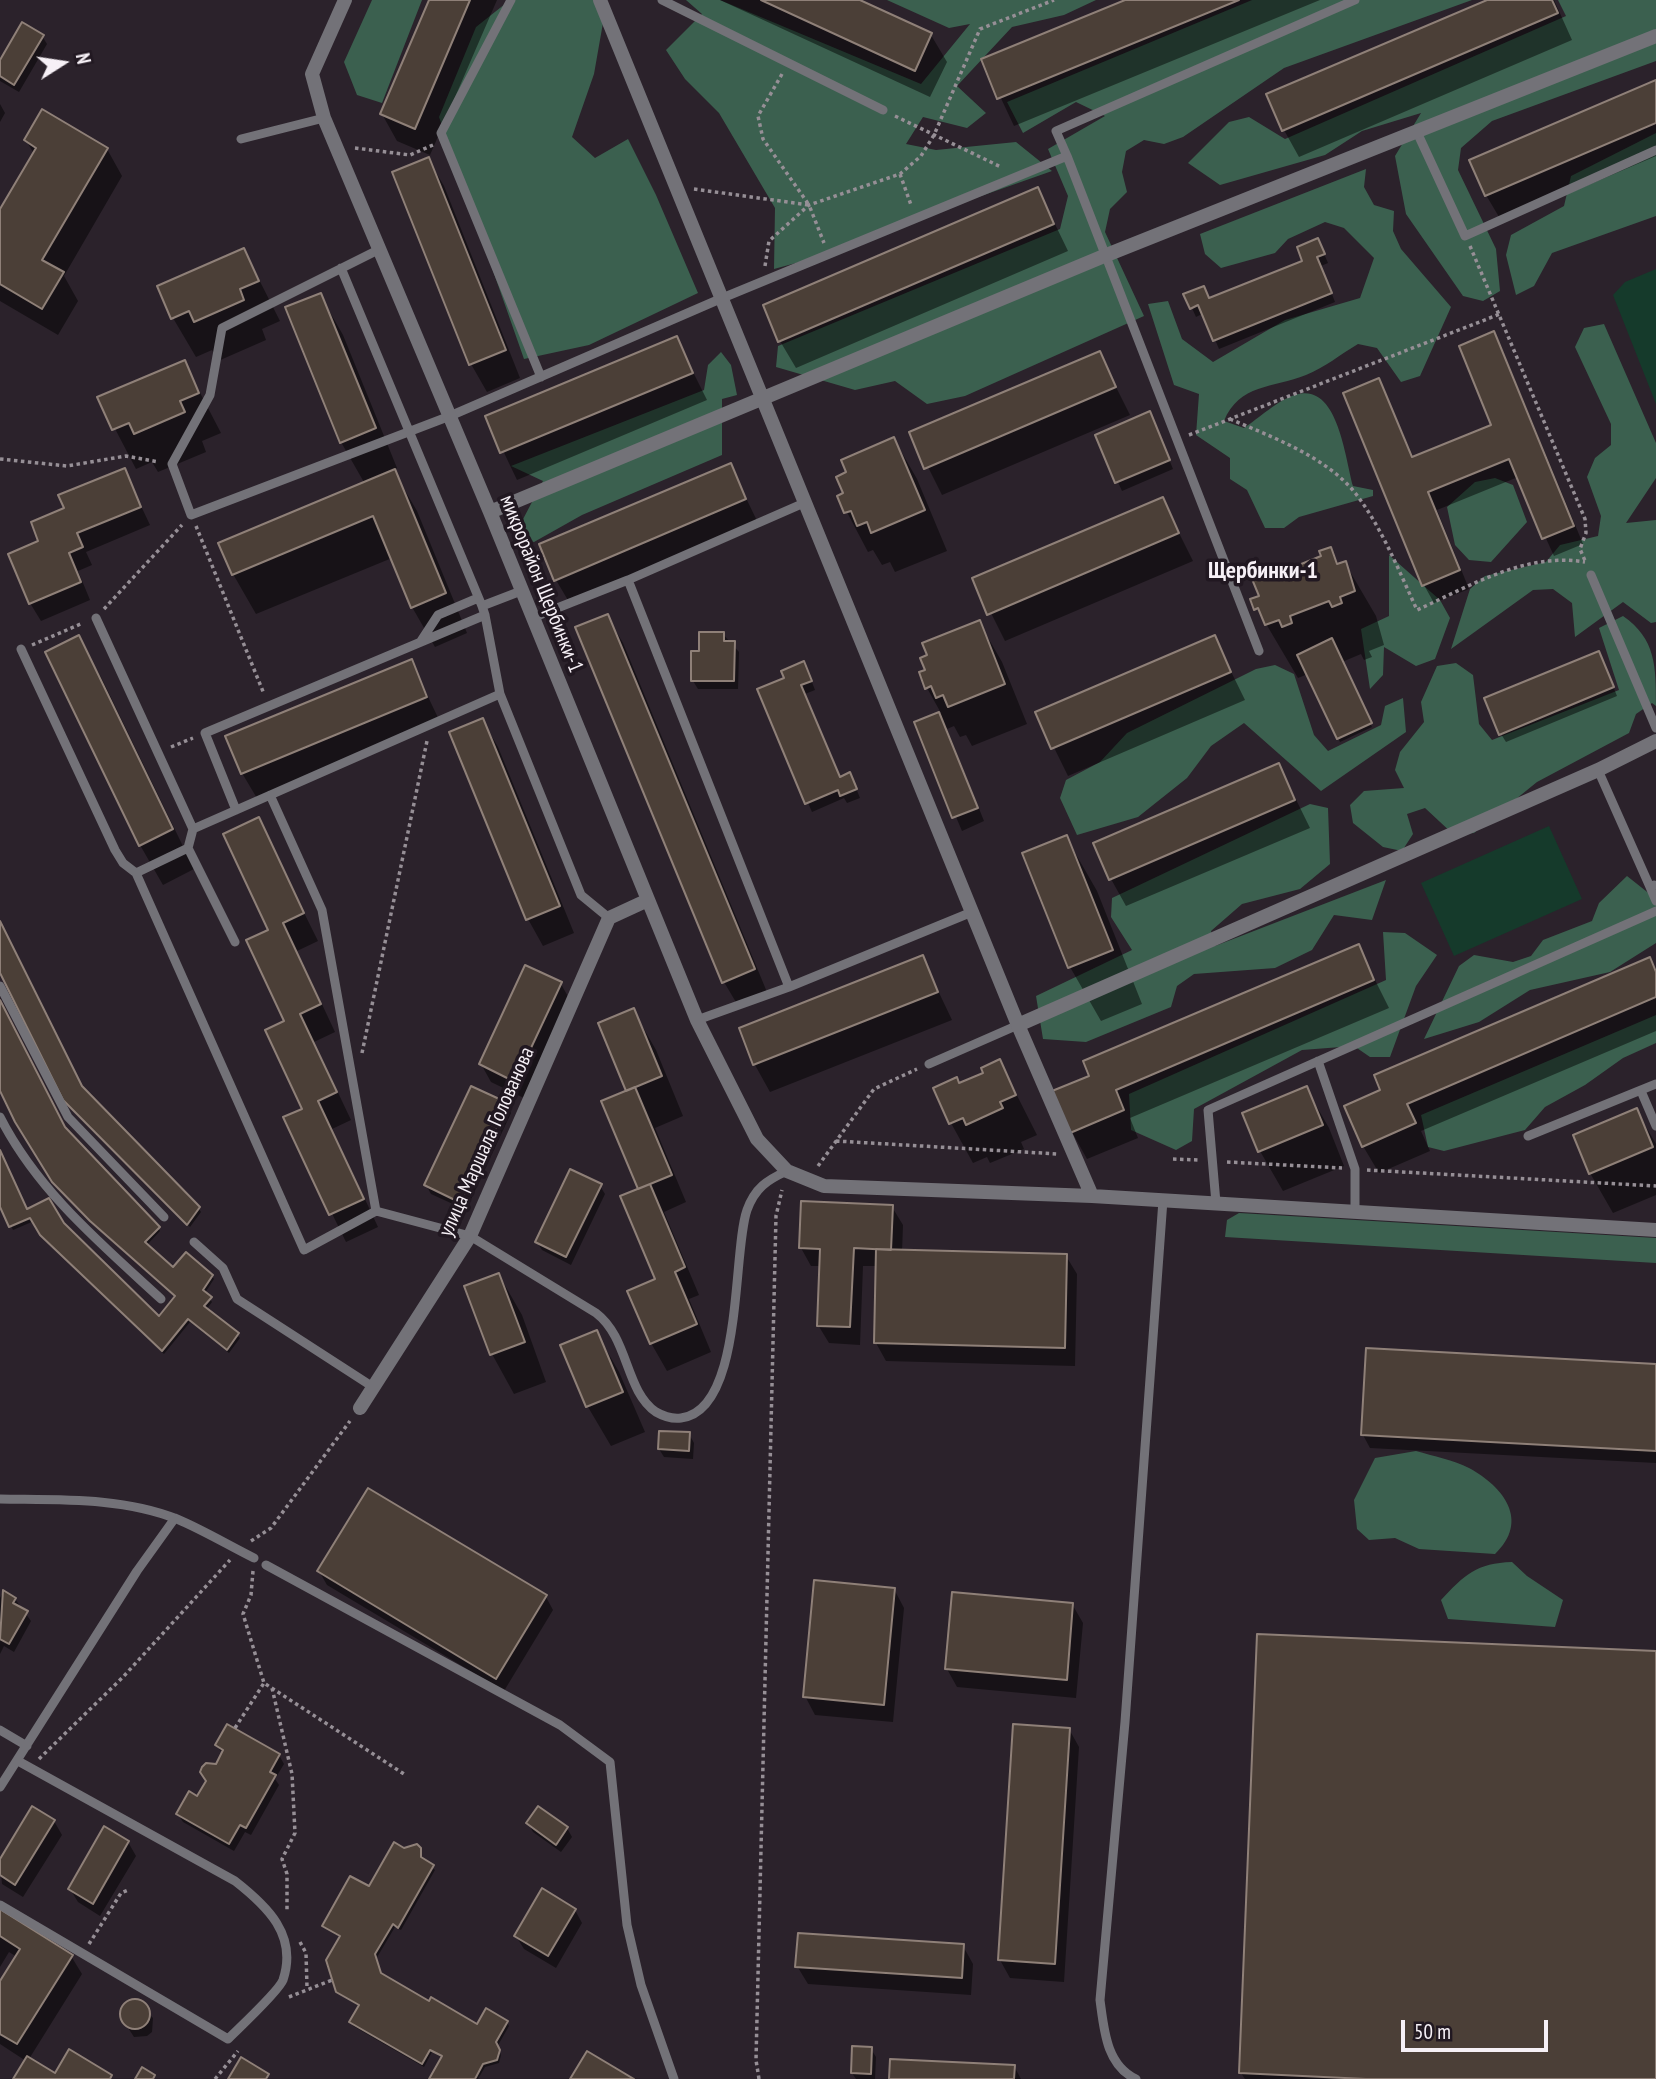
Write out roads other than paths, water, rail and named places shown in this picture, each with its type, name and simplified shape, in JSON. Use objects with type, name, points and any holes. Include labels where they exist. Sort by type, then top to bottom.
[{"type":"street","name":"микрорайон Щербинки-1","points":[[345,0],[312,74],[324,118],[490,512],[697,1020],[757,1139],[787,1171]]},
{"type":"street","points":[[600,0],[761,400],[1091,1196]]},
{"type":"street","points":[[490,512],[1104,256],[1656,36]]},
{"type":"street","points":[[1018,1025],[1598,770],[1656,741]]},
{"type":"street","points":[[609,918],[648,900]]},
{"type":"street","name":"улица Маршала Голованова","points":[[360,1408],[470,1236],[609,918]]},
{"type":"street","points":[[787,1171],[824,1186],[1091,1196],[1656,1230]]},
{"type":"lane","points":[[511,0],[441,134],[541,377]]},
{"type":"lane","points":[[662,0],[884,110]]},
{"type":"lane","points":[[1259,651],[1056,131],[1355,0]]},
{"type":"lane","points":[[241,139],[324,118]]},
{"type":"lane","points":[[1416,130],[1465,236],[1656,150]]},
{"type":"lane","points":[[380,249],[222,328],[210,395],[172,464],[191,515],[450,416],[762,281],[1067,156]]},
{"type":"lane","points":[[341,268],[482,607],[500,694],[581,895],[609,918]]},
{"type":"lane","points":[[532,618],[628,580],[804,503]]},
{"type":"lane","points":[[1591,575],[1656,728]]},
{"type":"lane","points":[[628,580],[789,987]]},
{"type":"lane","points":[[236,810],[205,733],[421,641],[482,607],[521,591]]},
{"type":"lane","points":[[421,641],[438,615],[482,607]]},
{"type":"lane","points":[[96,618],[193,829],[188,848],[235,942]]},
{"type":"lane","points":[[22,649],[115,850],[124,863],[136,873],[304,1250],[376,1211],[470,1236],[605,1320],[618,1340],[648,1406],[667,1416],[687,1417],[706,1403],[729,1350],[738,1303],[741,1236],[748,1209],[759,1186],[787,1171]]},
{"type":"lane","points":[[193,829],[431,722],[500,694]]},
{"type":"lane","points":[[1598,770],[1653,886],[1656,901]]},
{"type":"lane","points":[[270,795],[323,909],[376,1211]]},
{"type":"lane","points":[[136,873],[188,848]]},
{"type":"lane","points":[[1216,1203],[1208,1110],[1656,911]]},
{"type":"lane","points":[[697,1020],[789,987],[972,912]]},
{"type":"lane","points":[[0,986],[68,1117],[164,1217]]},
{"type":"lane","points":[[929,1064],[1018,1025]]},
{"type":"lane","points":[[1318,1061],[1355,1169],[1355,1211]]},
{"type":"lane","points":[[1528,1136],[1656,1084]]},
{"type":"lane","points":[[1641,1091],[1656,1126]]},
{"type":"lane","points":[[0,1117],[18,1152],[76,1221],[160,1299]]},
{"type":"lane","points":[[1136,2079],[1126,2074],[1105,2043],[1100,2000],[1125,1722],[1163,1200]]},
{"type":"lane","points":[[194,1242],[223,1269],[237,1299],[373,1387]]},
{"type":"lane","points":[[0,1499],[81,1501],[138,1508],[175,1518],[254,1558]]},
{"type":"lane","points":[[0,1787],[137,1571],[175,1518]]},
{"type":"lane","points":[[266,1565],[560,1725],[610,1762],[627,1925],[641,1985],[674,2079]]},
{"type":"lane","points":[[0,1730],[27,1746]]},
{"type":"lane","points":[[0,1905],[228,2039],[283,1982],[287,1944],[280,1926],[260,1900],[235,1881],[18,1761]]},
{"type":"district","name":"Щербинки-1","points":[[1263,571]]}]
